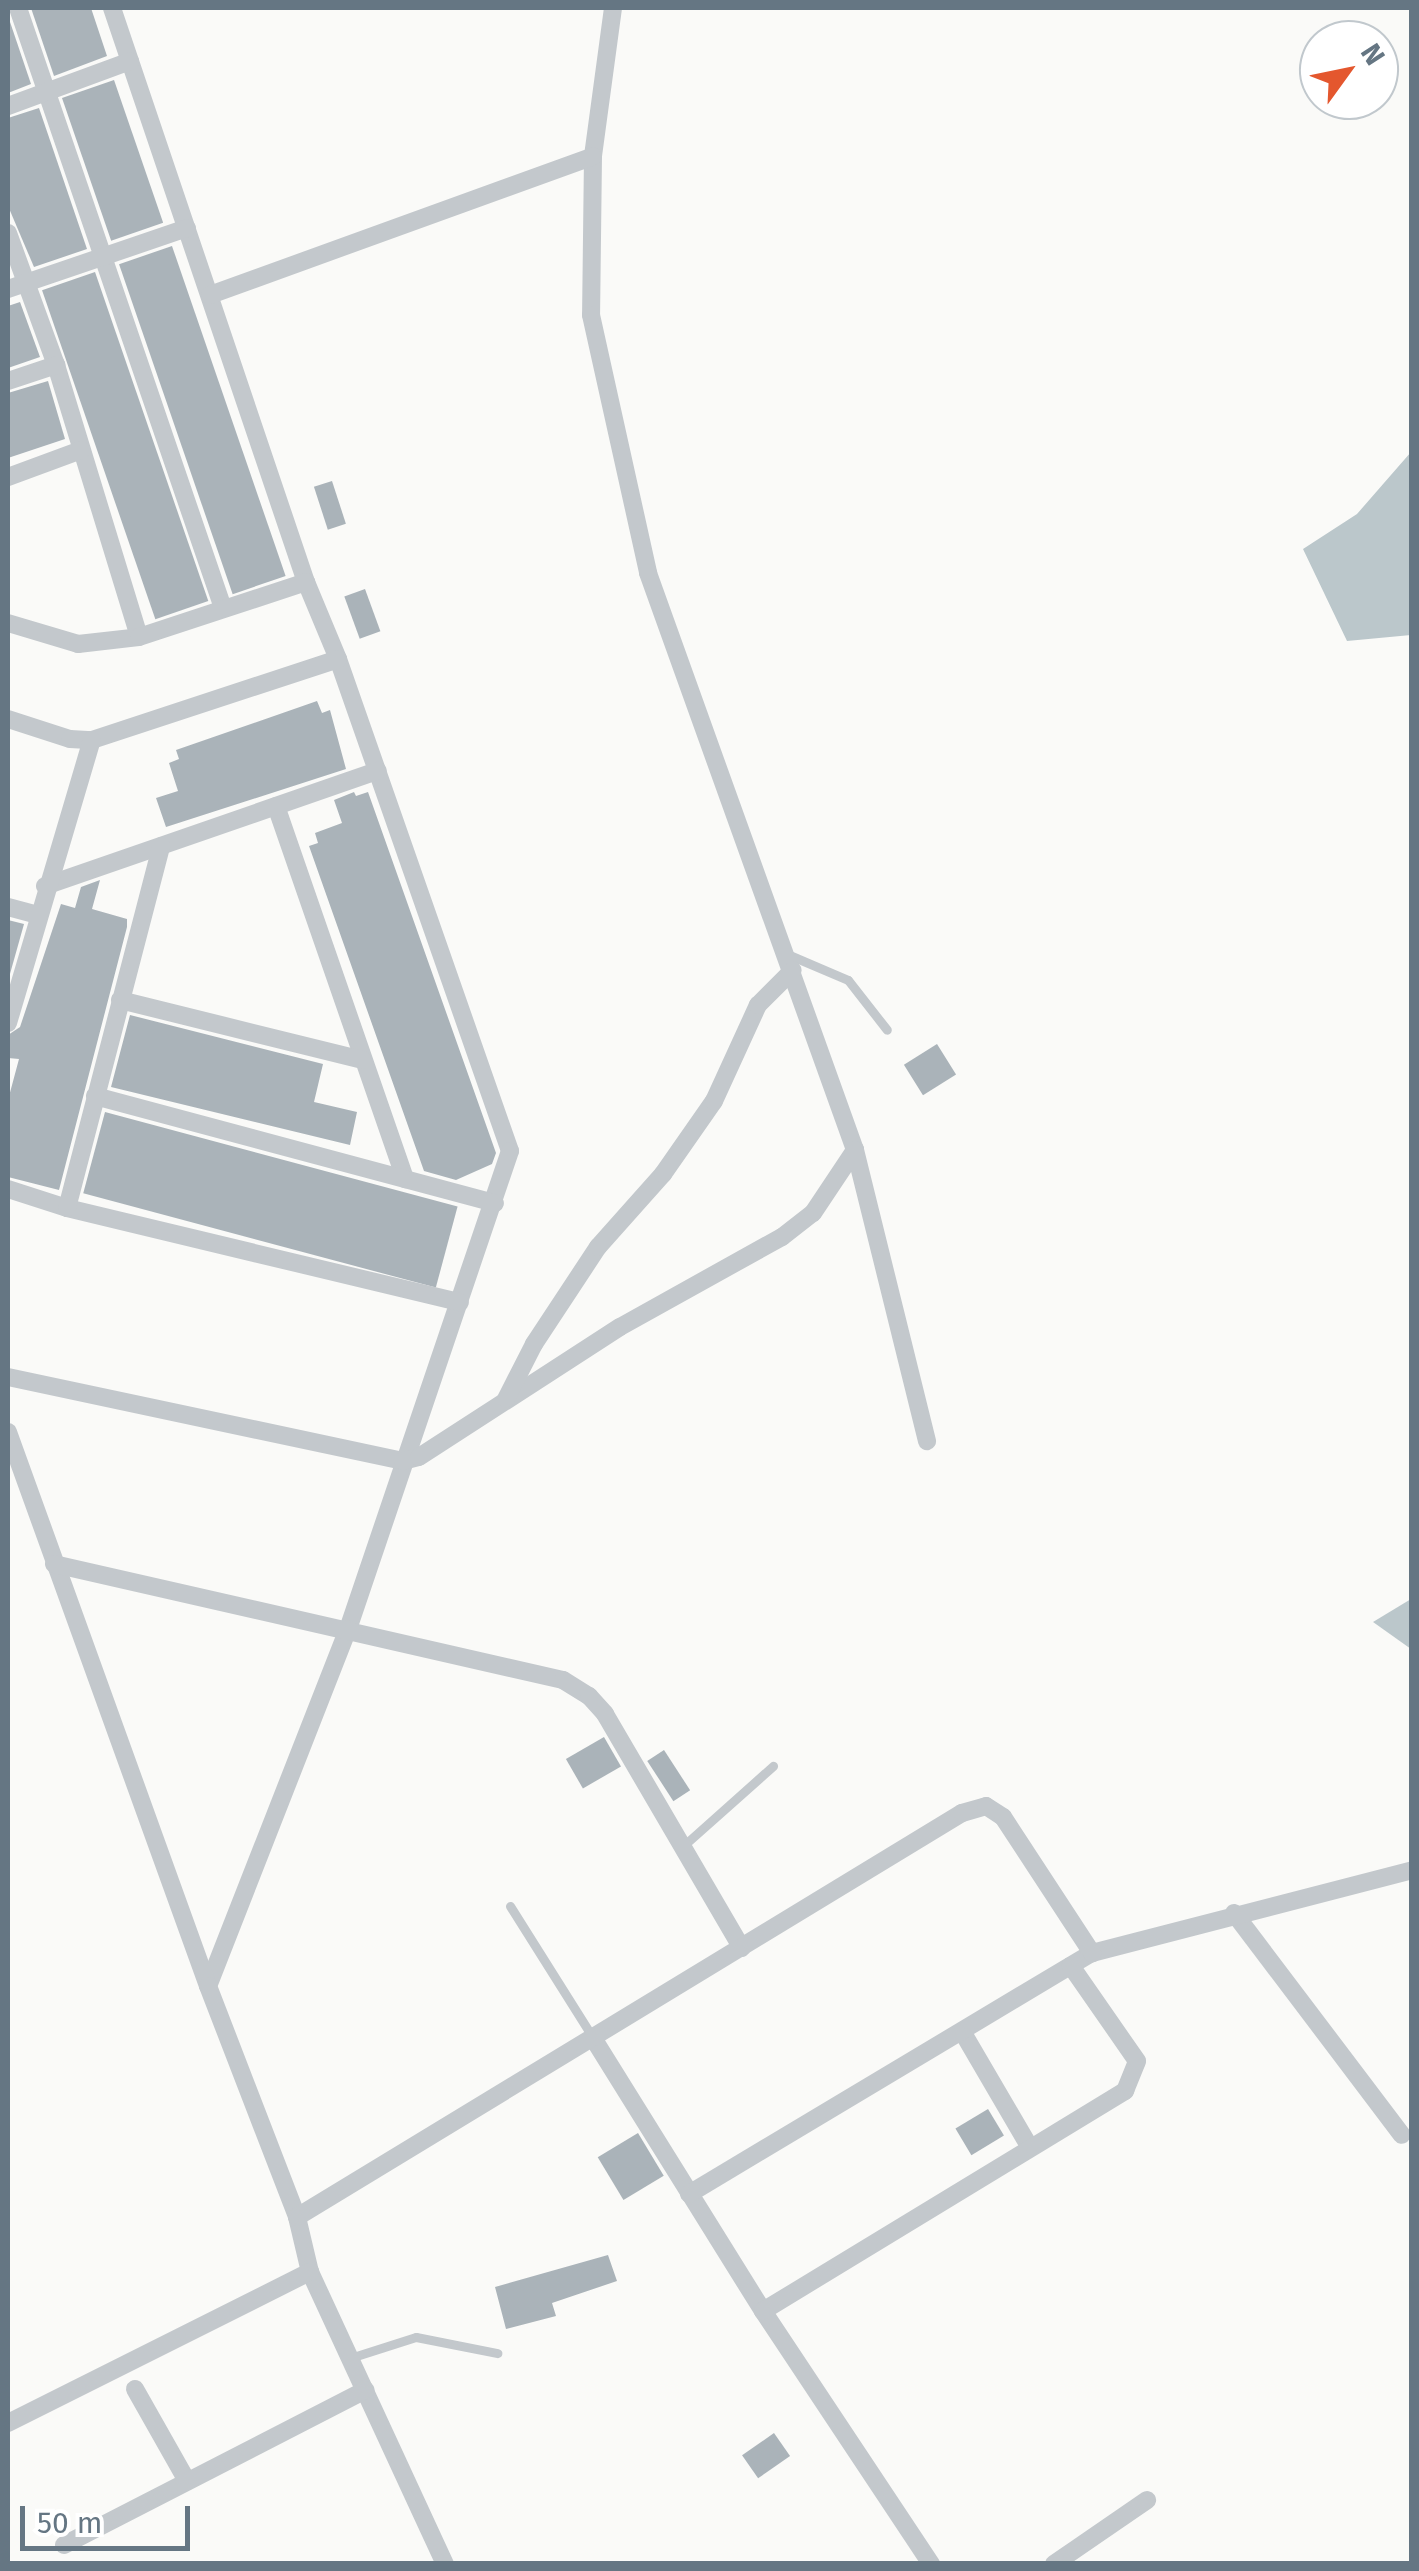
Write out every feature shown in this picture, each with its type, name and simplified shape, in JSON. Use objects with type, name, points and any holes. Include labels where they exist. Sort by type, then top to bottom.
[{"type":"street","points":[[18,8],[223,608]]},
{"type":"street","points":[[112,8],[306,582],[338,658],[510,1151],[348,1629],[208,1986]]},
{"type":"street","points":[[613,8],[593,156],[590,315],[648,572],[855,1150],[927,1442]]},
{"type":"street","points":[[8,106],[130,61]]},
{"type":"street","points":[[210,295],[593,156]]},
{"type":"street","points":[[16,286],[187,228]]},
{"type":"street","points":[[8,232],[16,286],[56,365],[139,637]]},
{"type":"street","points":[[8,381],[56,365]]},
{"type":"street","points":[[8,477],[81,450]]},
{"type":"street","points":[[9,620],[78,644],[139,637],[306,582]]},
{"type":"street","points":[[8,719],[70,740],[92,740],[338,658]]},
{"type":"street","points":[[8,1023],[45,886],[92,740]]},
{"type":"street","points":[[45,886],[378,770]]},
{"type":"street","points":[[276,806],[405,1179]]},
{"type":"street","points":[[68,1208],[161,846]]},
{"type":"street","points":[[8,907],[37,915]]},
{"type":"street","points":[[506,1400],[534,1344],[590,1259],[662,1174],[714,1101],[758,1005],[790,962]]},
{"type":"street","points":[[120,1000],[364,1060]]},
{"type":"street","points":[[94,1096],[495,1203]]},
{"type":"street","points":[[8,1377],[403,1461],[443,1445],[506,1400],[667,1298],[782,1236],[813,1213],[855,1150]]},
{"type":"street","points":[[8,1189],[68,1208],[460,1302]]},
{"type":"street","points":[[8,1432],[208,1986],[296,2217],[310,2272],[446,2564]]},
{"type":"street","points":[[54,1564],[563,1680],[589,1696],[605,1714],[742,1948]]},
{"type":"street","points":[[296,2217],[962,1813],[986,1806],[1003,1816],[1092,1952]]},
{"type":"street","points":[[689,2194],[1092,1952],[1234,1912],[1412,1870]]},
{"type":"street","points":[[1234,1912],[1402,2134]]},
{"type":"street","points":[[763,2311],[1125,2091],[1137,2061],[1070,1966]]},
{"type":"street","points":[[962,2032],[1029,2146]]},
{"type":"street","points":[[593,2038],[763,2311],[931,2564]]},
{"type":"street","points":[[8,2423],[310,2272]]},
{"type":"street","points":[[134,2388],[187,2481]]},
{"type":"street","points":[[64,2545],[365,2390]]},
{"type":"street","points":[[1054,2564],[1147,2500]]},
{"type":"lane","points":[[790,962],[848,980],[887,1030]]},
{"type":"lane","points":[[682,1847],[773,1766]]},
{"type":"lane","points":[[510,1906],[593,2038]]},
{"type":"lane","points":[[350,2358],[416,2337],[497,2354]]},
{"type":"shaded area","points":[[1411,452],[1411,635],[1347,641],[1303,549],[1357,514]]},
{"type":"shaded area","points":[[1411,1599],[1411,1649],[1373,1622]]},
{"type":"building","points":[[31,8],[91,8],[107,56],[54,76]]},
{"type":"building","points":[[8,16],[31,84],[8,93]]},
{"type":"building","points":[[114,80],[163,223],[111,241],[62,98]]},
{"type":"building","points":[[39,108],[87,249],[34,267],[8,206],[8,118]]},
{"type":"building","points":[[172,246],[286,576],[233,594],[119,264]]},
{"type":"building","points":[[95,272],[208,601],[155,619],[42,290]]},
{"type":"building","points":[[20,302],[40,357],[8,368],[8,306]]},
{"type":"building","points":[[48,381],[65,439],[8,458],[8,393]]},
{"type":"building","points":[[332,481],[346,524],[328,530],[314,487]]},
{"type":"building","points":[[365,589],[380,631],[360,639],[344,597]]},
{"type":"building","points":[[317,701],[322,713],[330,710],[346,769],[166,827],[156,798],[178,791],[169,763],[179,759],[176,750]]},
{"type":"building","points":[[354,792],[356,796],[368,792],[496,1153],[492,1164],[456,1180],[424,1171],[309,846],[318,843],[315,833],[342,823],[334,800]]},
{"type":"building","points":[[100,880],[92,909],[127,919],[127,927],[59,1190],[8,1177],[8,1100],[19,1059],[8,1058],[8,1035],[20,1027],[61,904],[75,908],[81,887]]},
{"type":"building","points":[[8,920],[24,924],[8,981]]},
{"type":"building","points":[[130,1015],[323,1064],[314,1102],[357,1112],[350,1145],[111,1087]]},
{"type":"building","points":[[937,1044],[956,1075],[923,1095],[904,1065]]},
{"type":"building","points":[[105,1112],[458,1206],[436,1288],[83,1193]]},
{"type":"building","points":[[604,1737],[621,1766],[583,1788],[566,1759]]},
{"type":"building","points":[[664,1750],[690,1790],[673,1801],[647,1761]]},
{"type":"building","points":[[988,2109],[1004,2136],[971,2155],[955,2129]]},
{"type":"building","points":[[638,2133],[664,2176],[623,2200],[598,2157]]},
{"type":"building","points":[[608,2255],[617,2281],[552,2303],[556,2316],[506,2329],[495,2287]]},
{"type":"building","points":[[774,2433],[790,2456],[758,2478],[742,2455]]}]
